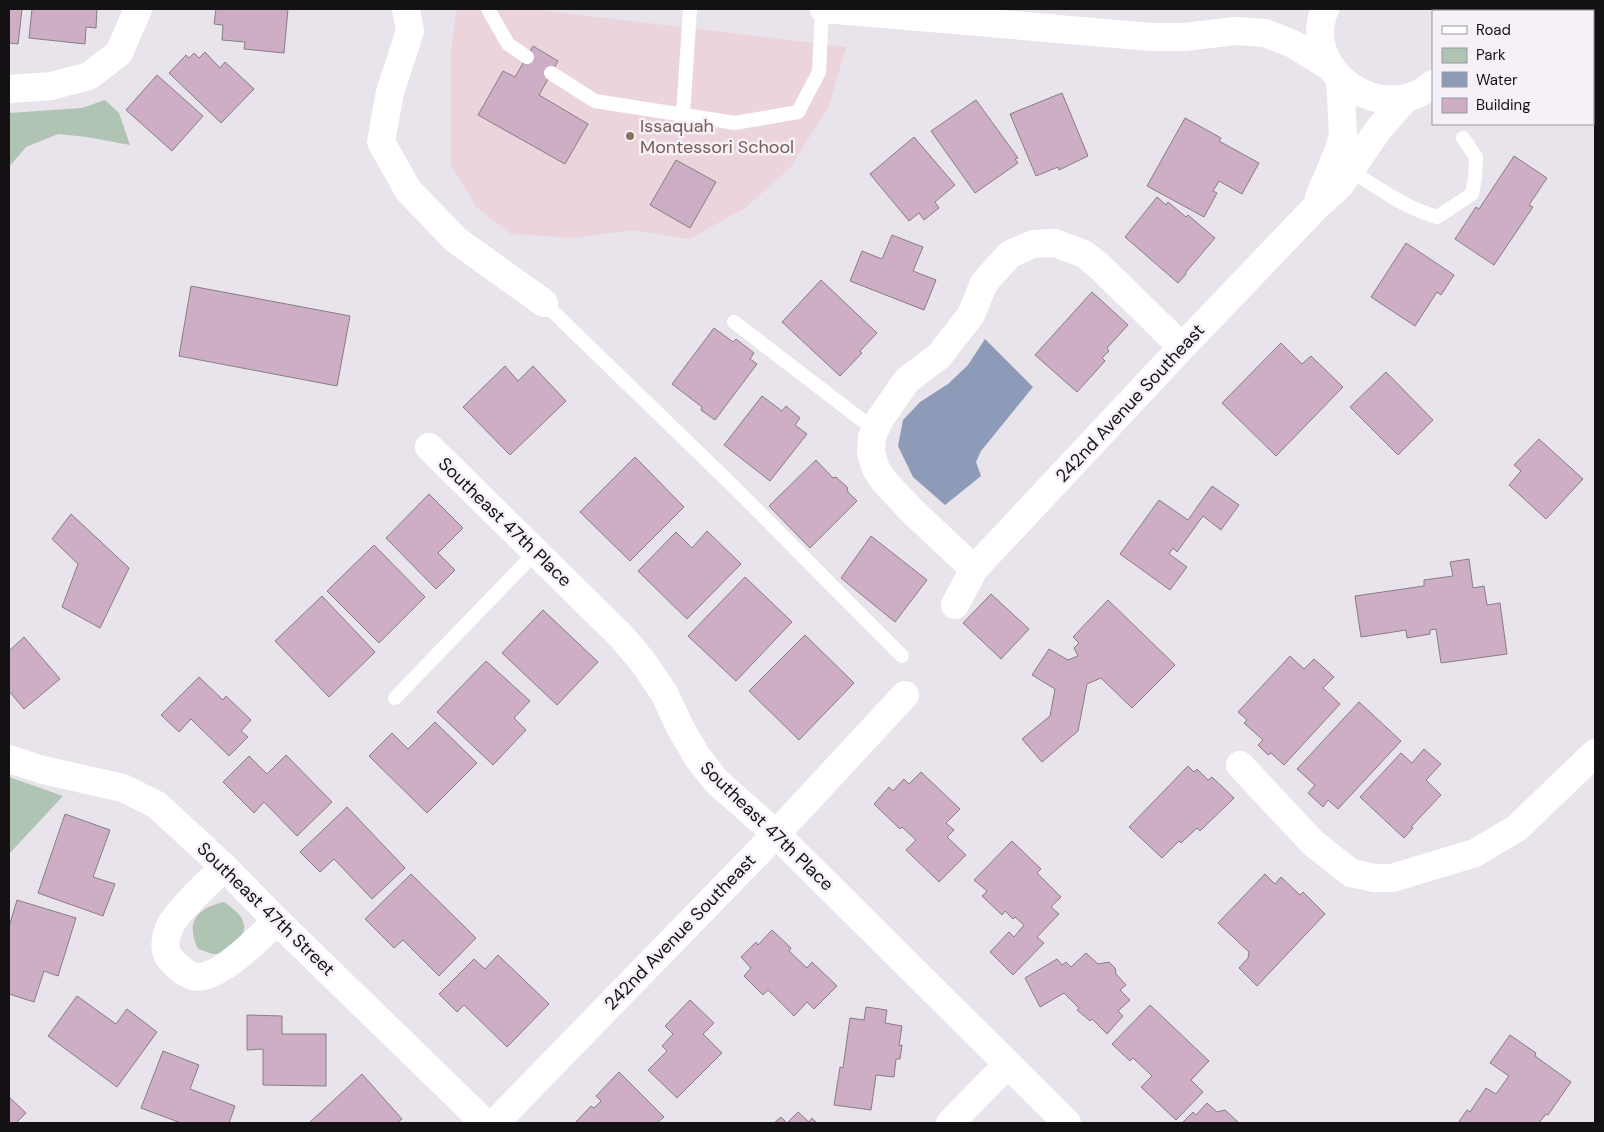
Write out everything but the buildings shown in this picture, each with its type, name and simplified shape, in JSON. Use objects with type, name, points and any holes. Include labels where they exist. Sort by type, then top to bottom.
[{"type":"street","points":[[9,89],[51,86],[89,76],[119,53],[138,9]]},
{"type":"street","points":[[406,9],[410,31],[390,92],[381,142],[408,190],[456,240],[544,304]]},
{"type":"street","points":[[823,9],[1152,37],[1184,37],[1226,32],[1257,32],[1278,37],[1336,73]]},
{"type":"street","points":[[1325,9],[1321,33],[1324,52],[1336,73],[1346,84],[1363,95],[1384,100],[1424,90]]},
{"type":"street","name":"242nd Avenue Southeast","points":[[1315,208],[1344,134],[1336,73]]},
{"type":"street","name":"242nd Avenue Southeast","points":[[954,605],[974,569],[1182,347],[1315,208],[1340,185],[1378,130],[1424,90]]},
{"type":"street","points":[[974,569],[912,511],[884,481],[876,469],[871,453],[872,437],[880,419],[907,380],[939,356],[971,315],[984,283],[1010,254],[1033,244],[1055,242],[1084,254],[1098,265],[1182,347]]},
{"type":"street","name":"Southeast 47th Place","points":[[429,447],[622,637],[644,662],[664,693],[681,729],[698,758],[716,781],[776,834],[1067,1123]]},
{"type":"street","name":"242nd Avenue Southeast","points":[[495,1123],[776,834],[905,695]]},
{"type":"street","points":[[1240,765],[1313,842],[1351,873],[1374,878],[1392,878],[1475,853],[1517,828],[1595,753]]},
{"type":"street","name":"Southeast 47th Street","points":[[9,759],[43,770],[123,788],[157,805],[224,867],[485,1123]]},
{"type":"street","points":[[224,867],[171,924],[164,941],[168,958],[182,970],[195,977],[211,974],[238,958],[277,921]]},
{"type":"street","points":[[950,1123],[1008,1064]]},
{"type":"lane","points":[[488,9],[508,44],[527,57]]},
{"type":"lane","points":[[683,114],[690,9]]},
{"type":"lane","points":[[551,73],[595,102],[735,123],[798,112],[819,72],[823,9]]},
{"type":"lane","points":[[1351,171],[1393,199],[1417,211],[1437,217],[1472,194],[1476,157],[1463,138]]},
{"type":"lane","points":[[544,304],[732,486],[902,656]]},
{"type":"lane","points":[[734,322],[875,430]]},
{"type":"lane","points":[[395,698],[536,552]]},
{"type":"shaded area","name":"Issaquah Montessori School","points":[[456,9],[531,9],[846,47],[829,106],[790,168],[745,208],[690,239],[632,230],[575,238],[511,234],[476,207],[451,165],[451,52]]},
{"type":"green space","points":[[105,100],[119,113],[130,145],[58,134],[26,147],[9,167],[9,113],[82,108]]},
{"type":"green space","points":[[9,777],[63,796],[9,854]]},
{"type":"green space","points":[[224,902],[242,918],[244,930],[242,935],[229,949],[218,954],[198,949],[193,931],[193,924],[196,918],[200,912],[207,908]]},
{"type":"water","points":[[985,339],[1033,387],[981,451],[976,462],[981,476],[945,505],[913,477],[898,446],[903,420],[920,402],[948,384],[968,365]]},
{"type":"place","name":"Issaquah Montessori School","points":[[630,136]]}]
